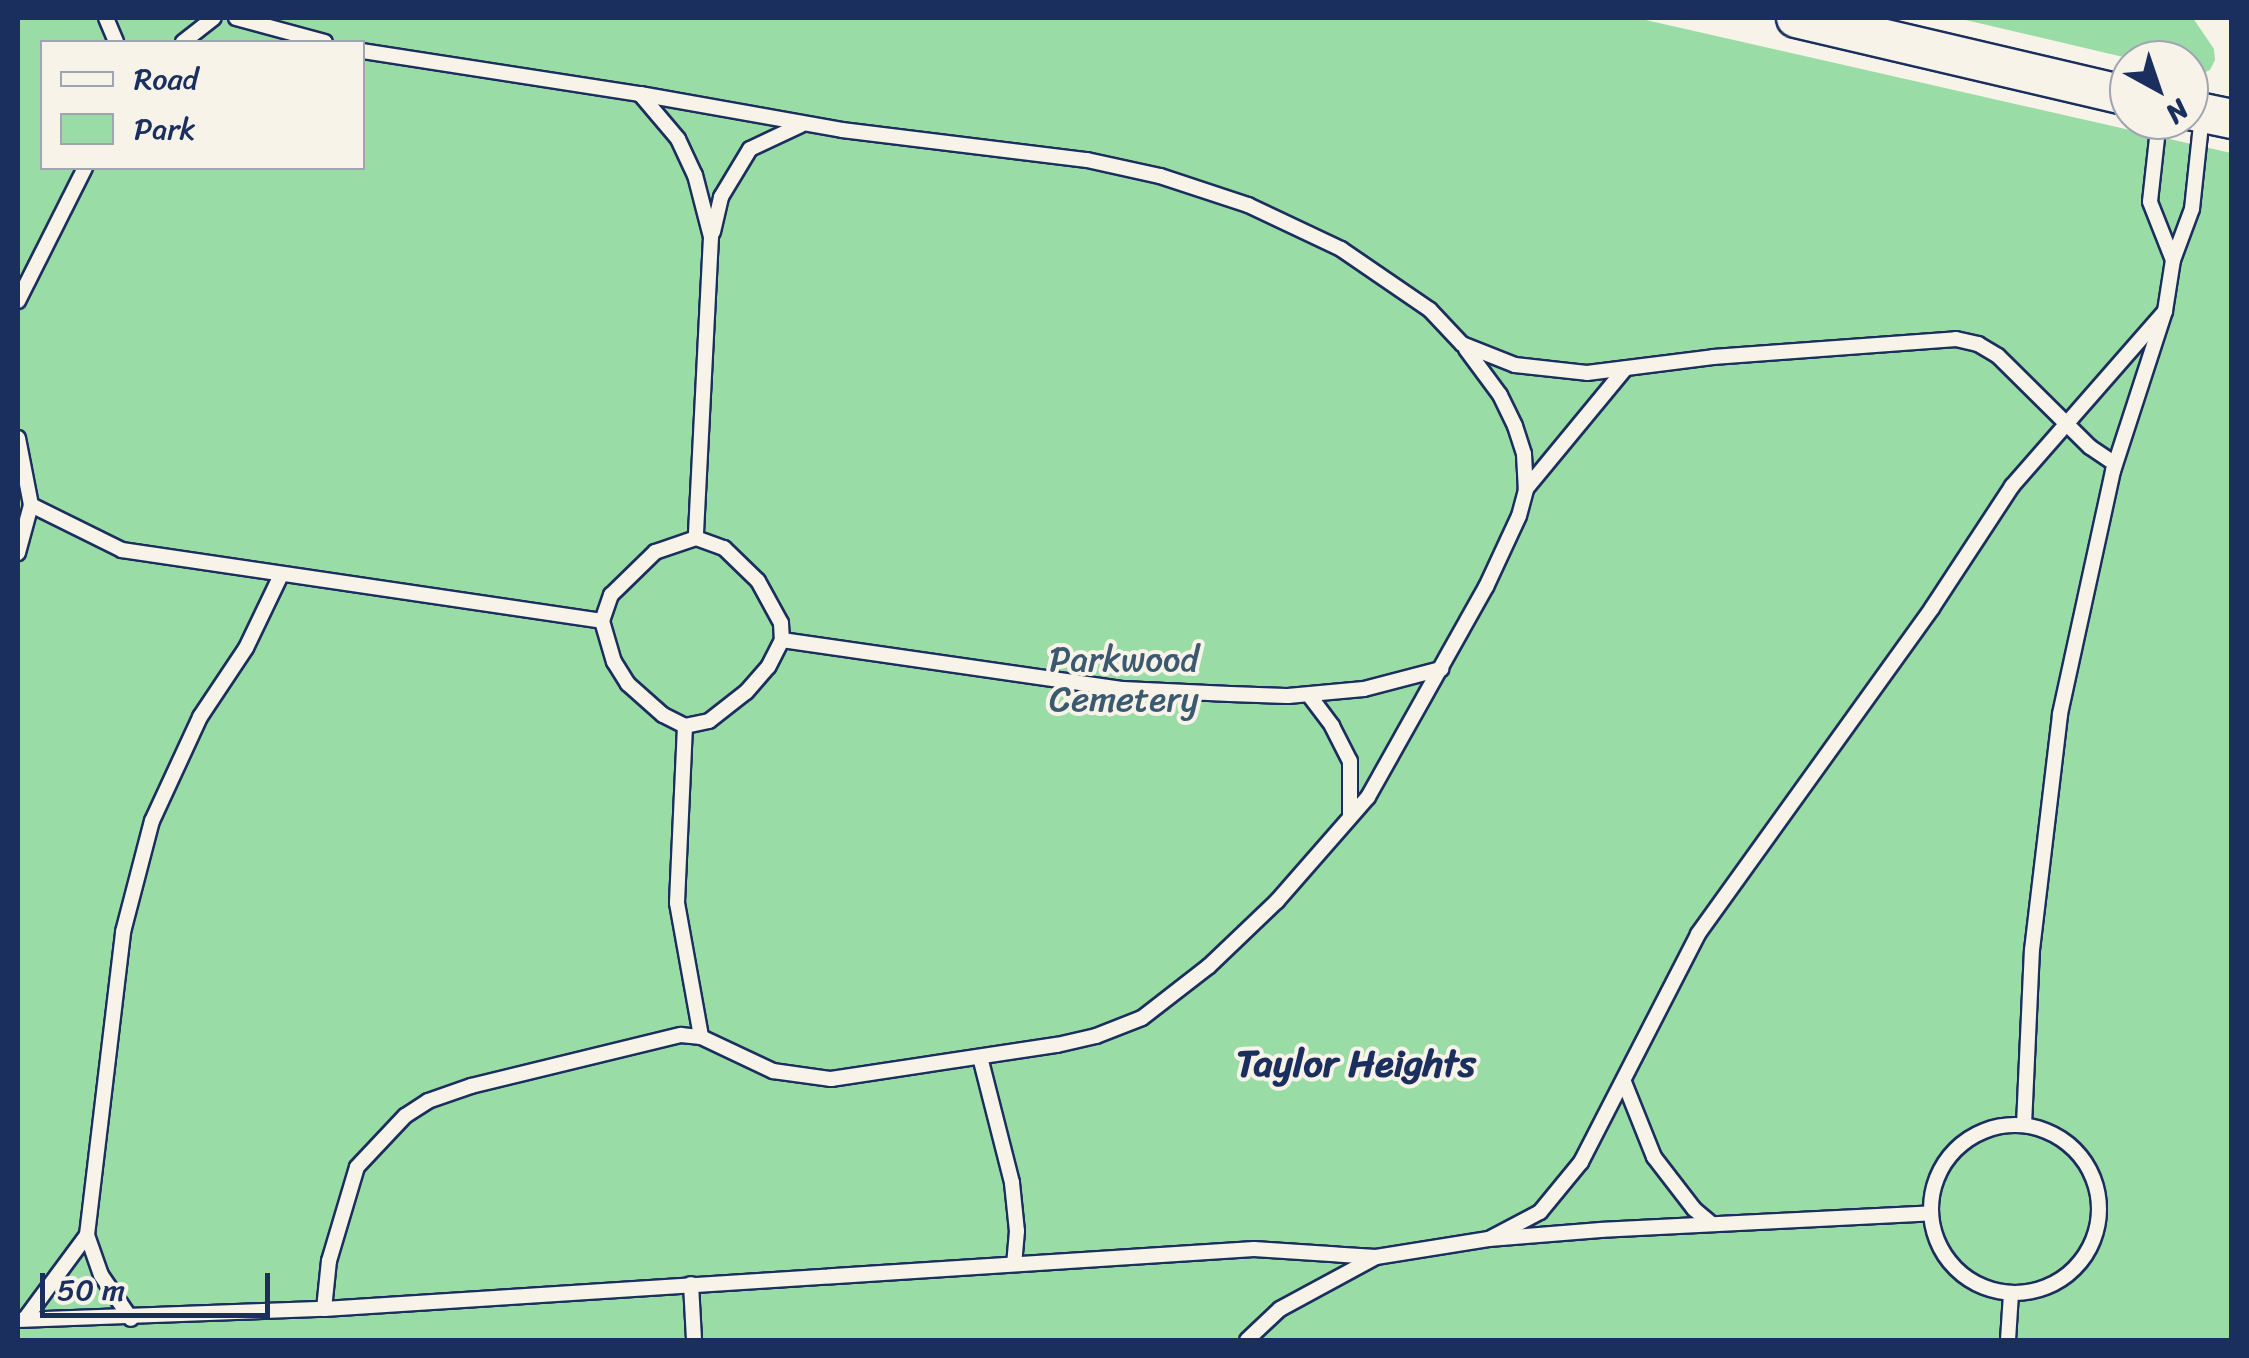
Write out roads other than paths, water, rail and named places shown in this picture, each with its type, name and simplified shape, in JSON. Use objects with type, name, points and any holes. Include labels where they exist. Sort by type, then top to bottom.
[{"type":"main road","points":[[1796,18],[2109,91]]},
{"type":"lane","points":[[186,40],[214,18]]},
{"type":"lane","points":[[236,18],[318,40]]},
{"type":"lane","points":[[365,52],[640,94],[803,124],[1087,160],[1160,176],[1248,205],[1341,249],[1430,310],[1500,394],[1524,454],[1526,489]]},
{"type":"lane","points":[[640,94],[678,140],[695,175],[711,237]]},
{"type":"lane","points":[[696,538],[711,237],[721,197],[750,149],[803,124]]},
{"type":"lane","points":[[2157,140],[2150,202],[2173,260]]},
{"type":"lane","points":[[2024,1125],[2032,950],[2060,714],[2115,464],[2165,311],[2173,260],[2192,209],[2204,140]]},
{"type":"lane","points":[[18,301],[84,170]]},
{"type":"lane","points":[[1489,1240],[1540,1212],[1581,1162],[1698,934],[1932,608],[2012,486],[2165,311]]},
{"type":"lane","points":[[1462,344],[1516,365],[1553,372],[1956,339],[1978,344],[1998,356],[2064,422],[2115,464]]},
{"type":"lane","points":[[324,1309],[330,1261],[357,1168],[405,1116],[428,1101],[471,1086],[681,1035],[701,1037],[752,1064],[801,1078],[831,1080],[1096,1036],[1142,1018],[1210,966],[1277,901],[1350,818],[1393,759],[1442,669],[1494,569],[1526,489],[1625,369]]},
{"type":"lane","points":[[18,438],[31,505],[18,553]]},
{"type":"lane","points":[[31,505],[90,538],[122,550],[602,621]]},
{"type":"lane","points":[[696,538],[724,548],[758,580],[780,622],[782,640],[768,667],[746,692],[708,721],[685,726],[663,715],[628,684],[614,662],[602,621],[611,596],[654,552],[696,538]]},
{"type":"lane","points":[[131,1318],[101,1275],[87,1235],[124,932],[152,821],[200,717],[246,648],[281,575]]},
{"type":"lane","points":[[782,640],[1123,689],[1309,694],[1364,689],[1442,669]]},
{"type":"lane","points":[[1309,694],[1350,761],[1350,818]]},
{"type":"lane","points":[[685,726],[677,903],[701,1037]]},
{"type":"lane","points":[[980,1057],[1012,1183],[1017,1231],[1014,1263]]},
{"type":"lane","points":[[1624,1082],[1654,1157],[1694,1209],[1712,1224]]},
{"type":"lane","points":[[2024,1125],[2050,1132],[2080,1155],[2098,1189],[2100,1215],[2094,1241],[2080,1263],[2060,1280],[2036,1291],[2010,1293],[1991,1290],[1955,1269],[1938,1243],[1931,1213],[1942,1166],[1958,1148],[1989,1130],[2024,1125]]},
{"type":"lane","points":[[21,1320],[324,1309],[1254,1249],[1376,1257],[1489,1240],[1931,1213]]},
{"type":"lane","points":[[21,1320],[87,1235]]},
{"type":"lane","points":[[1247,1340],[1280,1308],[1376,1257]]},
{"type":"lane","points":[[691,1284],[694,1340]]},
{"type":"lane","points":[[2008,1340],[2010,1293]]},
{"type":"district","name":"Taylor Heights","points":[[1356,1064]]},
{"type":"park label","name":"Parkwood Cemetery","points":[[1124,679]]}]
